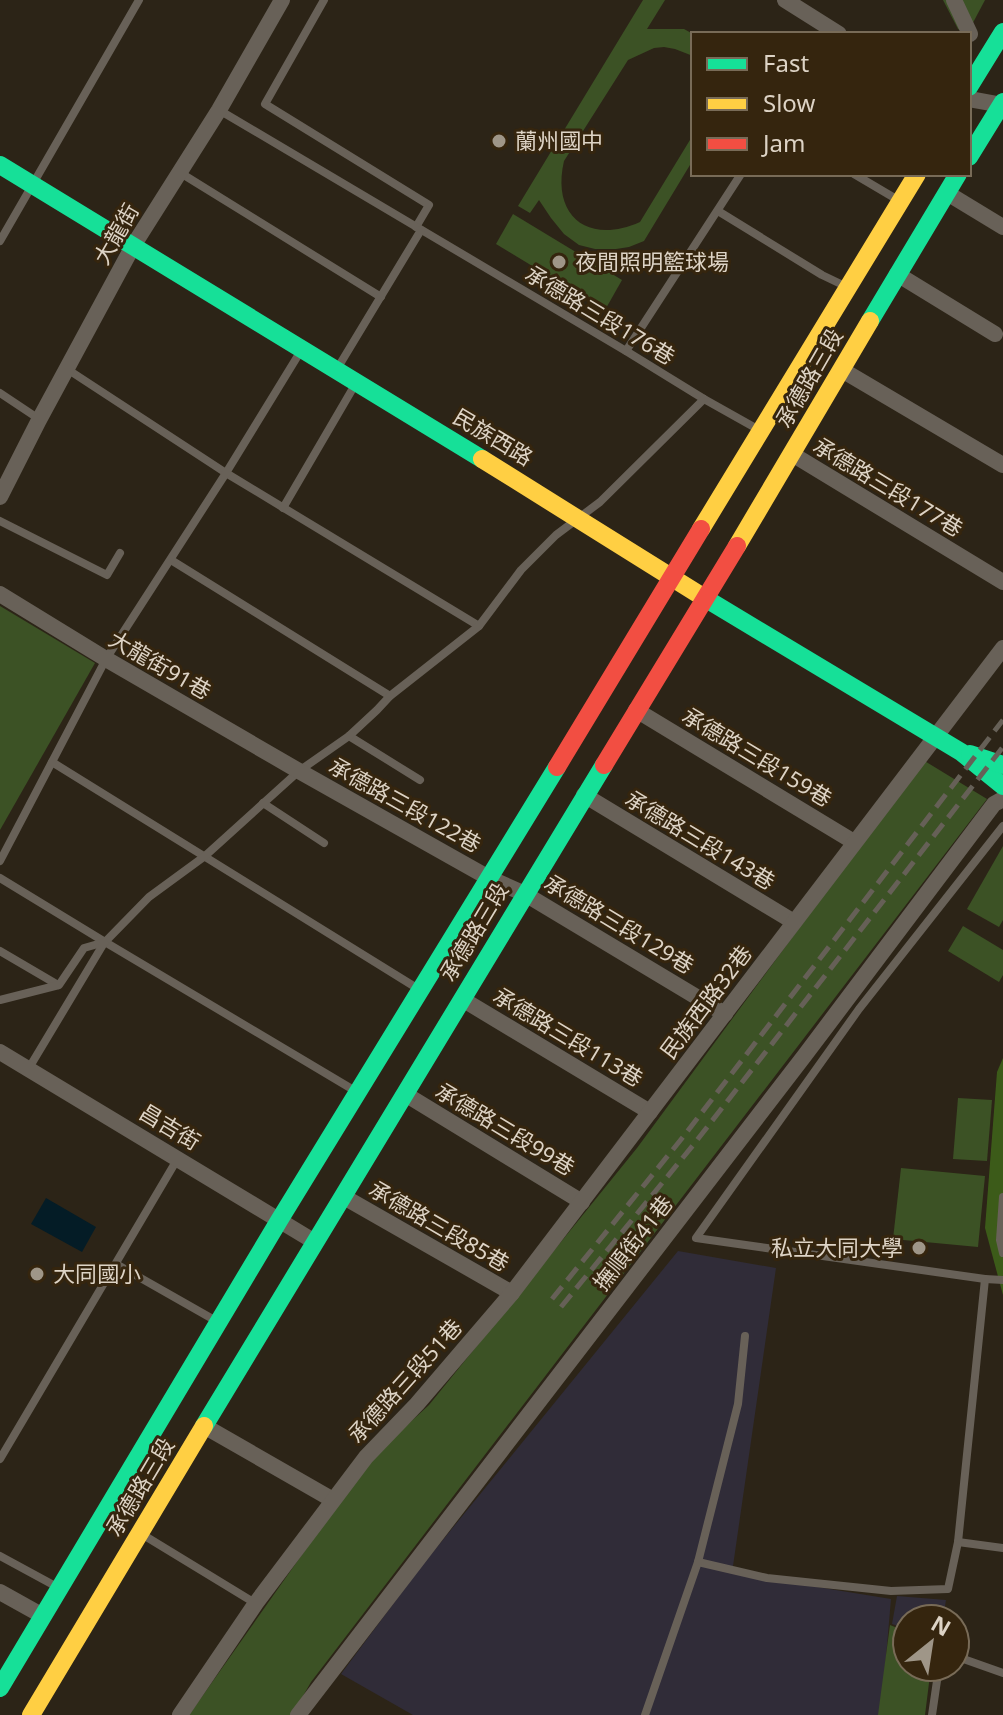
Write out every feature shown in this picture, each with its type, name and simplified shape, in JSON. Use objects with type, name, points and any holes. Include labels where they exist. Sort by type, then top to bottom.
[{"type":"main road","points":[[971,84],[1003,32]]},
{"type":"main road","points":[[971,154],[1002,104]]},
{"type":"main road","name":"民族西路","points":[[0,165],[961,752],[1003,786]]},
{"type":"main road","name":"承德路三段","points":[[0,1688],[280,1219],[916,176]]},
{"type":"main road","name":"承德路三段","points":[[31,1715],[957,176]]},
{"type":"main road","name":"民族西路","points":[[961,752],[1003,765]]},
{"type":"street","name":"大龍街","points":[[0,497],[133,246],[219,110],[282,0]]},
{"type":"street","points":[[785,0],[832,32]]},
{"type":"street","points":[[954,0],[969,32]]},
{"type":"street","points":[[971,99],[1002,104]]},
{"type":"street","points":[[947,193],[1003,227]]},
{"type":"street","points":[[897,274],[995,334]]},
{"type":"street","points":[[842,370],[1003,465]]},
{"type":"street","name":"承德路三段177巷","points":[[792,454],[1003,582]]},
{"type":"street","name":"大龍街91巷","points":[[0,594],[299,771]]},
{"type":"street","name":"民族西路32巷","points":[[512,1293],[1003,648]]},
{"type":"street","name":"承德路三段159巷","points":[[636,710],[854,842]]},
{"type":"street","name":"承德路三段122巷","points":[[299,771],[489,878]]},
{"type":"street","name":"承德路三段143巷","points":[[584,795],[794,922]]},
{"type":"street","name":"撫順街41巷","points":[[298,1715],[994,804],[1003,799]]},
{"type":"street","name":"承德路三段129巷","points":[[489,878],[525,894],[725,1014]]},
{"type":"street","name":"承德路三段113巷","points":[[462,999],[650,1112]]},
{"type":"street","name":"昌吉街","points":[[0,1052],[315,1242]]},
{"type":"street","name":"承德路三段99巷","points":[[405,1094],[582,1202]]},
{"type":"street","name":"承德路三段85巷","points":[[344,1197],[512,1293]]},
{"type":"street","name":"承德路三段51巷","points":[[180,1715],[256,1603],[366,1457],[417,1404],[512,1293]]},
{"type":"street","points":[[204,1426],[333,1500]]},
{"type":"street","points":[[0,1592],[43,1616]]},
{"type":"lane","points":[[0,241],[139,0]]},
{"type":"lane","points":[[324,0],[265,104],[429,205],[381,297],[336,370]]},
{"type":"lane","name":"承德路三段176巷","points":[[219,110],[761,431]]},
{"type":"lane","points":[[179,172],[381,297]]},
{"type":"lane","points":[[626,351],[740,176]]},
{"type":"lane","points":[[857,176],[900,201]]},
{"type":"lane","points":[[718,211],[822,275],[849,287]]},
{"type":"lane","points":[[0,861],[106,659],[303,349]]},
{"type":"lane","points":[[67,369],[226,473],[479,626]]},
{"type":"lane","points":[[283,508],[357,382]]},
{"type":"lane","points":[[0,393],[39,420]]},
{"type":"lane","points":[[28,1069],[105,942],[149,897],[205,856],[299,771],[349,736],[390,696],[479,626],[515,576],[556,535],[600,502],[704,399]]},
{"type":"lane","points":[[0,521],[107,575],[120,553]]},
{"type":"lane","points":[[171,560],[390,696]]},
{"type":"lane","points":[[349,736],[420,780]]},
{"type":"lane","points":[[52,762],[421,991]]},
{"type":"lane","points":[[263,803],[324,843]]},
{"type":"lane","points":[[1003,826],[859,1009],[696,1238],[1003,1280]]},
{"type":"lane","points":[[0,878],[358,1093]]},
{"type":"lane","points":[[0,1000],[59,985],[84,948],[105,942]]},
{"type":"lane","points":[[0,951],[59,985]]},
{"type":"lane","points":[[0,1459],[178,1158]]},
{"type":"lane","points":[[1003,1197],[1000,1240],[1003,1253]]},
{"type":"lane","points":[[116,1264],[219,1323]]},
{"type":"lane","points":[[698,1562],[767,1578],[891,1591],[948,1589],[958,1542],[985,1279]]},
{"type":"lane","points":[[645,1715],[698,1562],[738,1404],[745,1336]]},
{"type":"lane","points":[[140,1533],[256,1603]]},
{"type":"lane","points":[[958,1542],[1003,1548]]},
{"type":"lane","points":[[0,1556],[60,1589]]},
{"type":"lane","points":[[971,1662],[1003,1673]]},
{"type":"lane","points":[[932,1715],[937,1683]]},
{"type":"shaded area","points":[[678,1251],[776,1268],[732,1573],[891,1599],[881,1715],[413,1715],[341,1674],[420,1568]]},
{"type":"shaded area","points":[[897,1596],[946,1600],[946,1603],[896,1603]]},
{"type":"green space","points":[[643,0],[665,0],[647,29],[684,29],[691,33],[691,55],[664,47],[654,48],[628,60],[564,161],[561,181],[563,197],[578,221],[590,228],[622,228],[640,222],[691,138],[691,163],[644,241],[616,249],[579,245],[564,234],[539,200],[530,213],[518,206]]},
{"type":"green space","points":[[943,0],[985,0],[968,32],[958,29]]},
{"type":"green space","name":"夜間照明籃球場","points":[[513,214],[622,280],[605,310],[496,244]]},
{"type":"green space","points":[[0,606],[95,663],[0,830]]},
{"type":"green space","points":[[923,760],[987,799],[311,1682],[292,1715],[189,1715],[368,1461],[429,1405],[637,1148]]},
{"type":"green space","points":[[1003,846],[1003,920],[999,927],[967,909]]},
{"type":"green space","points":[[963,926],[1003,950],[1003,975],[999,982],[948,951]]},
{"type":"green space","points":[[1003,1058],[1003,1295],[985,1228],[997,1072]]},
{"type":"green space","points":[[958,1098],[992,1100],[987,1161],[953,1159]]},
{"type":"green space","points":[[901,1168],[985,1176],[978,1247],[893,1239]]},
{"type":"green space","points":[[890,1625],[891,1683],[929,1683],[925,1715],[878,1715]]},
{"type":"water","points":[[46,1198],[96,1227],[82,1252],[31,1224]]},
{"type":"railway","points":[[552,1299],[683,1137],[1003,720]]},
{"type":"railway","points":[[561,1307],[694,1144],[1003,747]]},
{"type":"traffic: fast","points":[[971,84],[1003,32]]},
{"type":"traffic: fast","points":[[971,154],[1003,102]]},
{"type":"traffic: fast","points":[[0,165],[482,459]]},
{"type":"traffic: fast","points":[[870,321],[957,176]]},
{"type":"traffic: fast","points":[[703,597],[961,752],[1003,786]]},
{"type":"traffic: fast","points":[[970,754],[1003,765]]},
{"type":"traffic: fast","points":[[204,1426],[604,765]]},
{"type":"traffic: fast","points":[[0,1688],[280,1219],[557,767]]},
{"type":"traffic: slow","points":[[701,529],[916,176]]},
{"type":"traffic: slow","points":[[737,546],[870,321]]},
{"type":"traffic: slow","points":[[482,459],[703,597]]},
{"type":"traffic: slow","points":[[31,1715],[204,1426]]},
{"type":"traffic: jam","points":[[557,767],[701,529]]},
{"type":"traffic: jam","points":[[604,765],[737,546]]},
{"type":"place","name":"蘭州國中","points":[[499,141]]},
{"type":"place","name":"夜間照明籃球場","points":[[559,262]]},
{"type":"place","name":"私立大同大學","points":[[919,1248]]},
{"type":"place","name":"大同國小","points":[[37,1274]]}]
